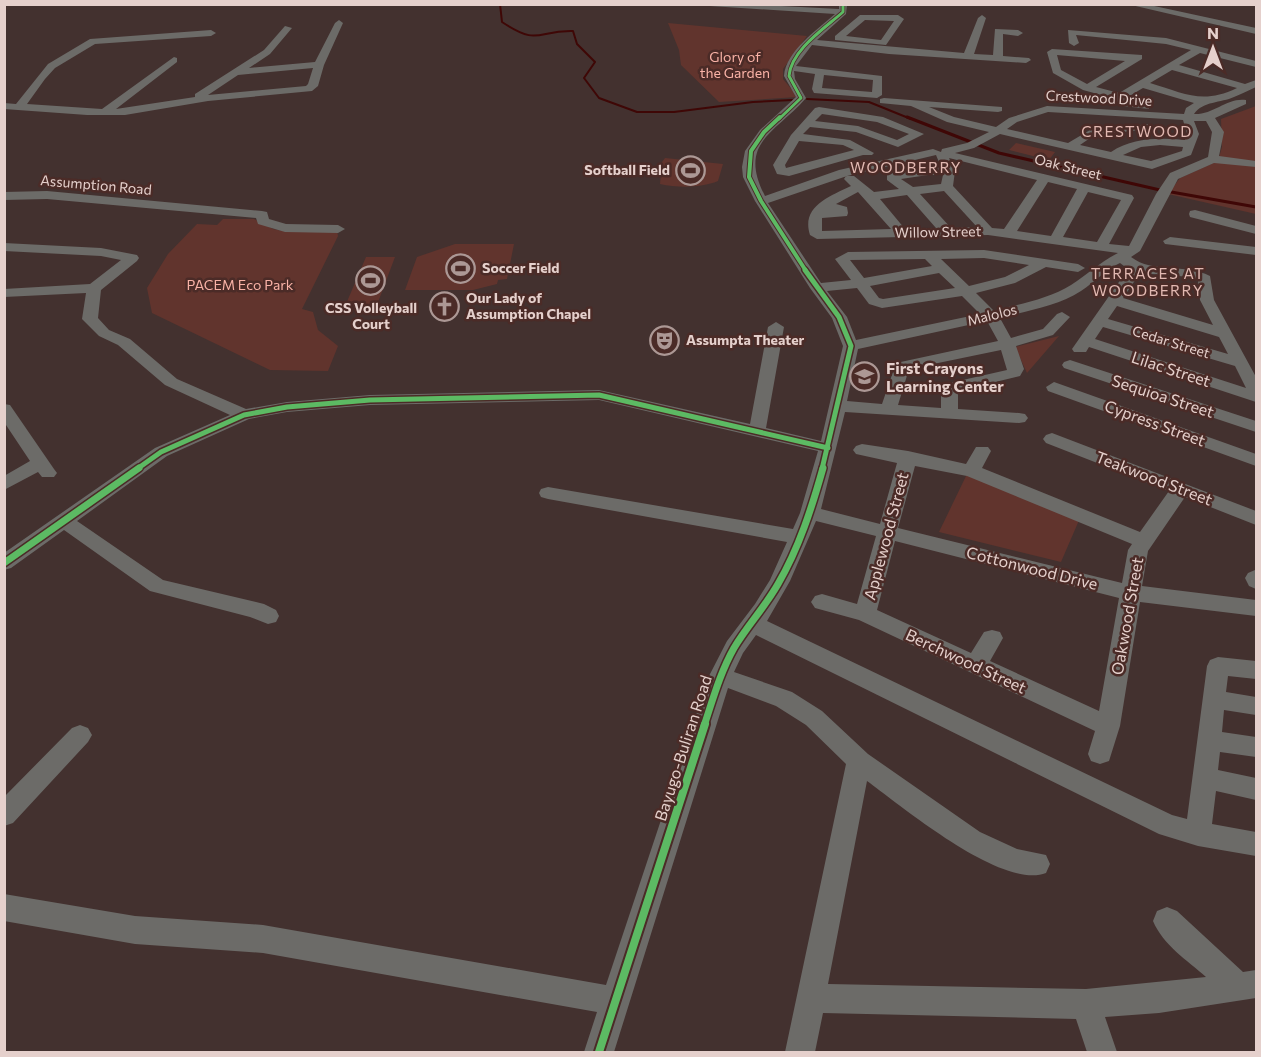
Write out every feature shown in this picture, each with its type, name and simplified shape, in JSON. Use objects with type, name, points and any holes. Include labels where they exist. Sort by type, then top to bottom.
[{"type":"street","points":[[683,4],[808,8],[843,19],[892,31],[899,18],[866,16],[843,19],[809,42],[791,68],[790,78],[801,94],[801,98],[764,132],[751,151],[748,167],[749,177],[766,207],[817,288],[839,317],[851,346]]},
{"type":"street","points":[[1131,4],[1257,31]]},
{"type":"street","points":[[968,56],[982,18]]},
{"type":"street","points":[[4,106],[125,112],[191,100],[308,89],[313,86],[319,65],[339,23]]},
{"type":"street","points":[[191,100],[267,52],[288,28]]},
{"type":"street","points":[[998,55],[996,36],[998,31],[1018,33]]},
{"type":"street","points":[[1074,43],[1071,32],[1166,41],[1257,64]]},
{"type":"street","points":[[18,107],[26,102],[42,75],[77,48],[93,41],[211,33]]},
{"type":"street","points":[[975,34],[996,36]]},
{"type":"street","points":[[1087,88],[1166,41]]},
{"type":"street","points":[[809,42],[889,51],[968,56],[998,55]]},
{"type":"street","points":[[1060,42],[1151,50]]},
{"type":"street","points":[[1136,59],[1052,52],[1056,71],[1087,88],[1123,96],[1141,84],[1161,77],[1170,66],[1190,59],[1199,49]]},
{"type":"street","points":[[981,50],[1026,60]]},
{"type":"street","points":[[105,112],[174,60]]},
{"type":"street","points":[[1053,62],[1120,69]]},
{"type":"street","points":[[236,72],[319,65]]},
{"type":"street","points":[[1170,66],[1252,85]]},
{"type":"street","points":[[791,68],[820,71],[878,78],[877,95],[818,92],[820,71]]},
{"type":"street","points":[[847,93],[850,75]]},
{"type":"street","points":[[1066,76],[1102,79]]},
{"type":"street","points":[[1141,84],[1202,102],[1229,96],[1252,85]]},
{"type":"street","points":[[1208,90],[1229,96]]},
{"type":"street","points":[[1123,96],[1123,103],[1130,106],[1163,108],[1190,119]]},
{"type":"street","name":"Crestwood Drive","points":[[766,207],[802,189],[843,173],[886,162],[970,146],[1000,130],[1013,120],[1047,109],[1190,119],[1209,117],[1234,104],[1257,97]]},
{"type":"street","points":[[884,101],[998,109]]},
{"type":"street","points":[[914,103],[916,106],[951,120],[1000,130],[1035,133],[1071,146],[1152,165],[1187,153],[1190,144],[1190,119],[1202,102]]},
{"type":"street","points":[[974,125],[998,109],[1011,104]]},
{"type":"street","points":[[808,123],[858,129],[898,144],[918,134],[871,117],[819,111],[795,137],[779,165],[781,171],[789,172],[864,151]]},
{"type":"street","points":[[846,142],[871,117]]},
{"type":"street","points":[[1209,117],[1218,132],[1213,159]]},
{"type":"street","points":[[1057,121],[1071,118],[1113,122],[1123,127]]},
{"type":"street","points":[[1071,146],[1090,133],[1123,127],[1158,126],[1190,119]]},
{"type":"street","points":[[795,137],[846,142],[886,162]]},
{"type":"street","points":[[1114,156],[1137,143],[1190,144]]},
{"type":"street","points":[[942,153],[949,171],[947,187]]},
{"type":"street","name":"Oak Street","points":[[942,153],[1128,198],[1101,246]]},
{"type":"street","points":[[1136,268],[1127,254],[1174,176],[1213,159],[1257,164]]},
{"type":"street","points":[[947,232],[911,192],[891,177],[928,171],[949,171]]},
{"type":"street","points":[[843,173],[871,196],[902,233]]},
{"type":"street","points":[[1008,234],[1045,177]]},
{"type":"street","name":"Willow Street","points":[[860,186],[821,209],[813,219],[813,227],[818,235],[988,231],[1101,246],[1127,254]]},
{"type":"street","points":[[871,196],[947,187]]},
{"type":"street","points":[[947,187],[988,231]]},
{"type":"street","points":[[1055,240],[1085,187]]},
{"type":"street","name":"Assumption Road","points":[[4,196],[47,195],[262,215],[263,221],[285,228],[338,229]]},
{"type":"street","points":[[1170,241],[1193,224],[1257,230]]},
{"type":"street","points":[[1193,224],[1257,251]]},
{"type":"street","points":[[4,247],[101,252],[132,258],[94,288],[4,293]]},
{"type":"street","points":[[1044,263],[1010,280],[966,291],[882,304],[874,301],[843,258],[984,254],[1078,268]]},
{"type":"street","name":"Malolos","points":[[851,346],[991,316],[1040,303],[1075,289],[1106,264],[1127,254]]},
{"type":"street","points":[[929,255],[991,316],[1007,344],[1016,369],[1014,373],[951,388],[950,413]]},
{"type":"street","points":[[817,288],[861,283],[943,268]]},
{"type":"street","points":[[1136,268],[1200,275],[1205,279],[1207,300],[1223,333],[1257,391]]},
{"type":"street","points":[[1070,365],[1136,268]]},
{"type":"street","points":[[94,288],[90,319],[104,333],[124,342],[171,382],[244,416]]},
{"type":"street","points":[[1114,300],[1223,333]]},
{"type":"street","points":[[889,408],[902,366],[1007,344],[1048,332],[1062,317]]},
{"type":"street","name":"Cedar Street","points":[[1100,321],[1241,363]]},
{"type":"street","points":[[757,432],[776,327]]},
{"type":"street","name":"Lilac Street","points":[[1086,341],[1257,397]]},
{"type":"street","name":"Bayugo-Buliran Road","points":[[599,1053],[720,676],[735,647],[753,624],[780,581],[810,513],[828,448],[851,346]]},
{"type":"street","name":"Cypress Street","points":[[1070,365],[1051,392],[1257,460]]},
{"type":"street","name":"Sequioa Street","points":[[1070,365],[1257,427]]},
{"type":"street","points":[[4,563],[161,452],[244,416],[287,407],[340,402],[599,396],[828,448]]},
{"type":"street","points":[[838,406],[1019,418]]},
{"type":"street","points":[[4,409],[44,468],[4,484]]},
{"type":"street","name":"Teakwood Street","points":[[1052,439],[1257,518]]},
{"type":"street","points":[[862,450],[908,457],[971,471],[1144,541]]},
{"type":"street","points":[[971,471],[982,451]]},
{"type":"street","name":"Applewood Street","points":[[865,614],[908,457]]},
{"type":"street","name":"Oakwood Street","points":[[1100,754],[1108,726],[1138,550],[1181,489]]},
{"type":"street","points":[[548,493],[800,537]]},
{"type":"street","name":"Cottonwood Drive","points":[[810,513],[1132,593],[1257,608]]},
{"type":"street","points":[[64,521],[157,586],[256,610],[268,616]]},
{"type":"street","name":"Berchwood Street","points":[[822,602],[865,614],[1108,726]]},
{"type":"street","points":[[753,624],[1168,826],[1198,834],[1257,844]]},
{"type":"street","points":[[976,665],[992,638]]},
{"type":"street","points":[[1198,834],[1218,666],[1257,670]]},
{"type":"street","points":[[720,676],[784,699],[814,718],[859,761],[971,841],[1016,861],[1037,864]]},
{"type":"street","points":[[1214,699],[1257,706]]},
{"type":"street","points":[[4,815],[80,735]]},
{"type":"street","points":[[1209,740],[1257,747]]},
{"type":"street","points":[[800,1053],[859,761]]},
{"type":"street","points":[[1205,778],[1257,789]]},
{"type":"street","points":[[4,907],[135,930],[263,939],[616,1001]]},
{"type":"street","points":[[1167,921],[1189,945],[1247,985]]},
{"type":"street","points":[[810,998],[1086,1004],[1159,998],[1247,985]]},
{"type":"street","points":[[1086,1004],[1102,1053]]},
{"type":"green space","name":"Glory of the Garden","points":[[668,23],[807,36],[783,69],[783,79],[798,97],[719,102],[681,65],[679,50]]},
{"type":"green space","points":[[1256,106],[1256,214],[1168,194],[1180,178],[1218,161],[1222,147],[1221,119]]},
{"type":"green space","points":[[1016,143],[1055,152],[1049,160],[1009,150]]},
{"type":"green space","name":"Softball Field","points":[[665,158],[723,164],[718,181],[689,187],[674,186],[660,184],[662,162]]},
{"type":"green space","name":"PACEM Eco Park","points":[[223,219],[254,219],[273,229],[288,232],[337,231],[338,236],[302,309],[313,312],[318,330],[338,346],[328,371],[270,370],[152,313],[147,288],[168,254],[197,224],[217,225]]},
{"type":"green space","name":"Soccer Field","points":[[455,244],[514,244],[507,279],[498,280],[497,284],[473,290],[405,290],[417,257]]},
{"type":"green space","name":"CSS Volleyball Court","points":[[366,257],[395,257],[377,305],[346,304]]},
{"type":"green space","points":[[1059,336],[1027,373],[1015,347]]},
{"type":"green space","points":[[967,474],[1080,518],[1061,562],[939,532]]},
{"type":"waterway","points":[[500,4],[502,22],[524,34],[538,36],[573,31],[577,44],[595,62],[584,78],[599,98],[637,112],[674,112],[753,102],[792,100]]},
{"type":"waterway","points":[[807,99],[869,102],[911,119]]},
{"type":"waterway","points":[[907,117],[999,153],[1160,190],[1256,207]]},
{"type":"cycle path","points":[[599,1052],[720,676],[735,647],[763,610],[780,581],[810,513],[828,448],[851,346],[839,317],[817,288],[761,201],[749,177],[748,167],[751,151],[764,132],[801,98],[789,76],[791,66],[812,40],[843,12],[843,4]]},
{"type":"cycle path","points":[[4,563],[161,452],[244,415],[287,407],[370,400],[599,395],[828,448]]},
{"type":"place","name":"Softball Field","points":[[691,170]]},
{"type":"place","name":"Soccer Field","points":[[461,268]]},
{"type":"place","name":"CSS Volleyball Court","points":[[371,281]]},
{"type":"place","name":"Our Lady of Assumption Chapel","points":[[445,306]]},
{"type":"place","name":"Assumpta Theater","points":[[665,340]]},
{"type":"place","name":"First Crayons Learning Center","points":[[865,377]]},
{"type":"district","name":"CRESTWOOD","points":[[1137,132]]},
{"type":"district","name":"WOODBERRY","points":[[906,168]]},
{"type":"district","name":"TERRACES AT WOODBERRY","points":[[1148,282]]}]
